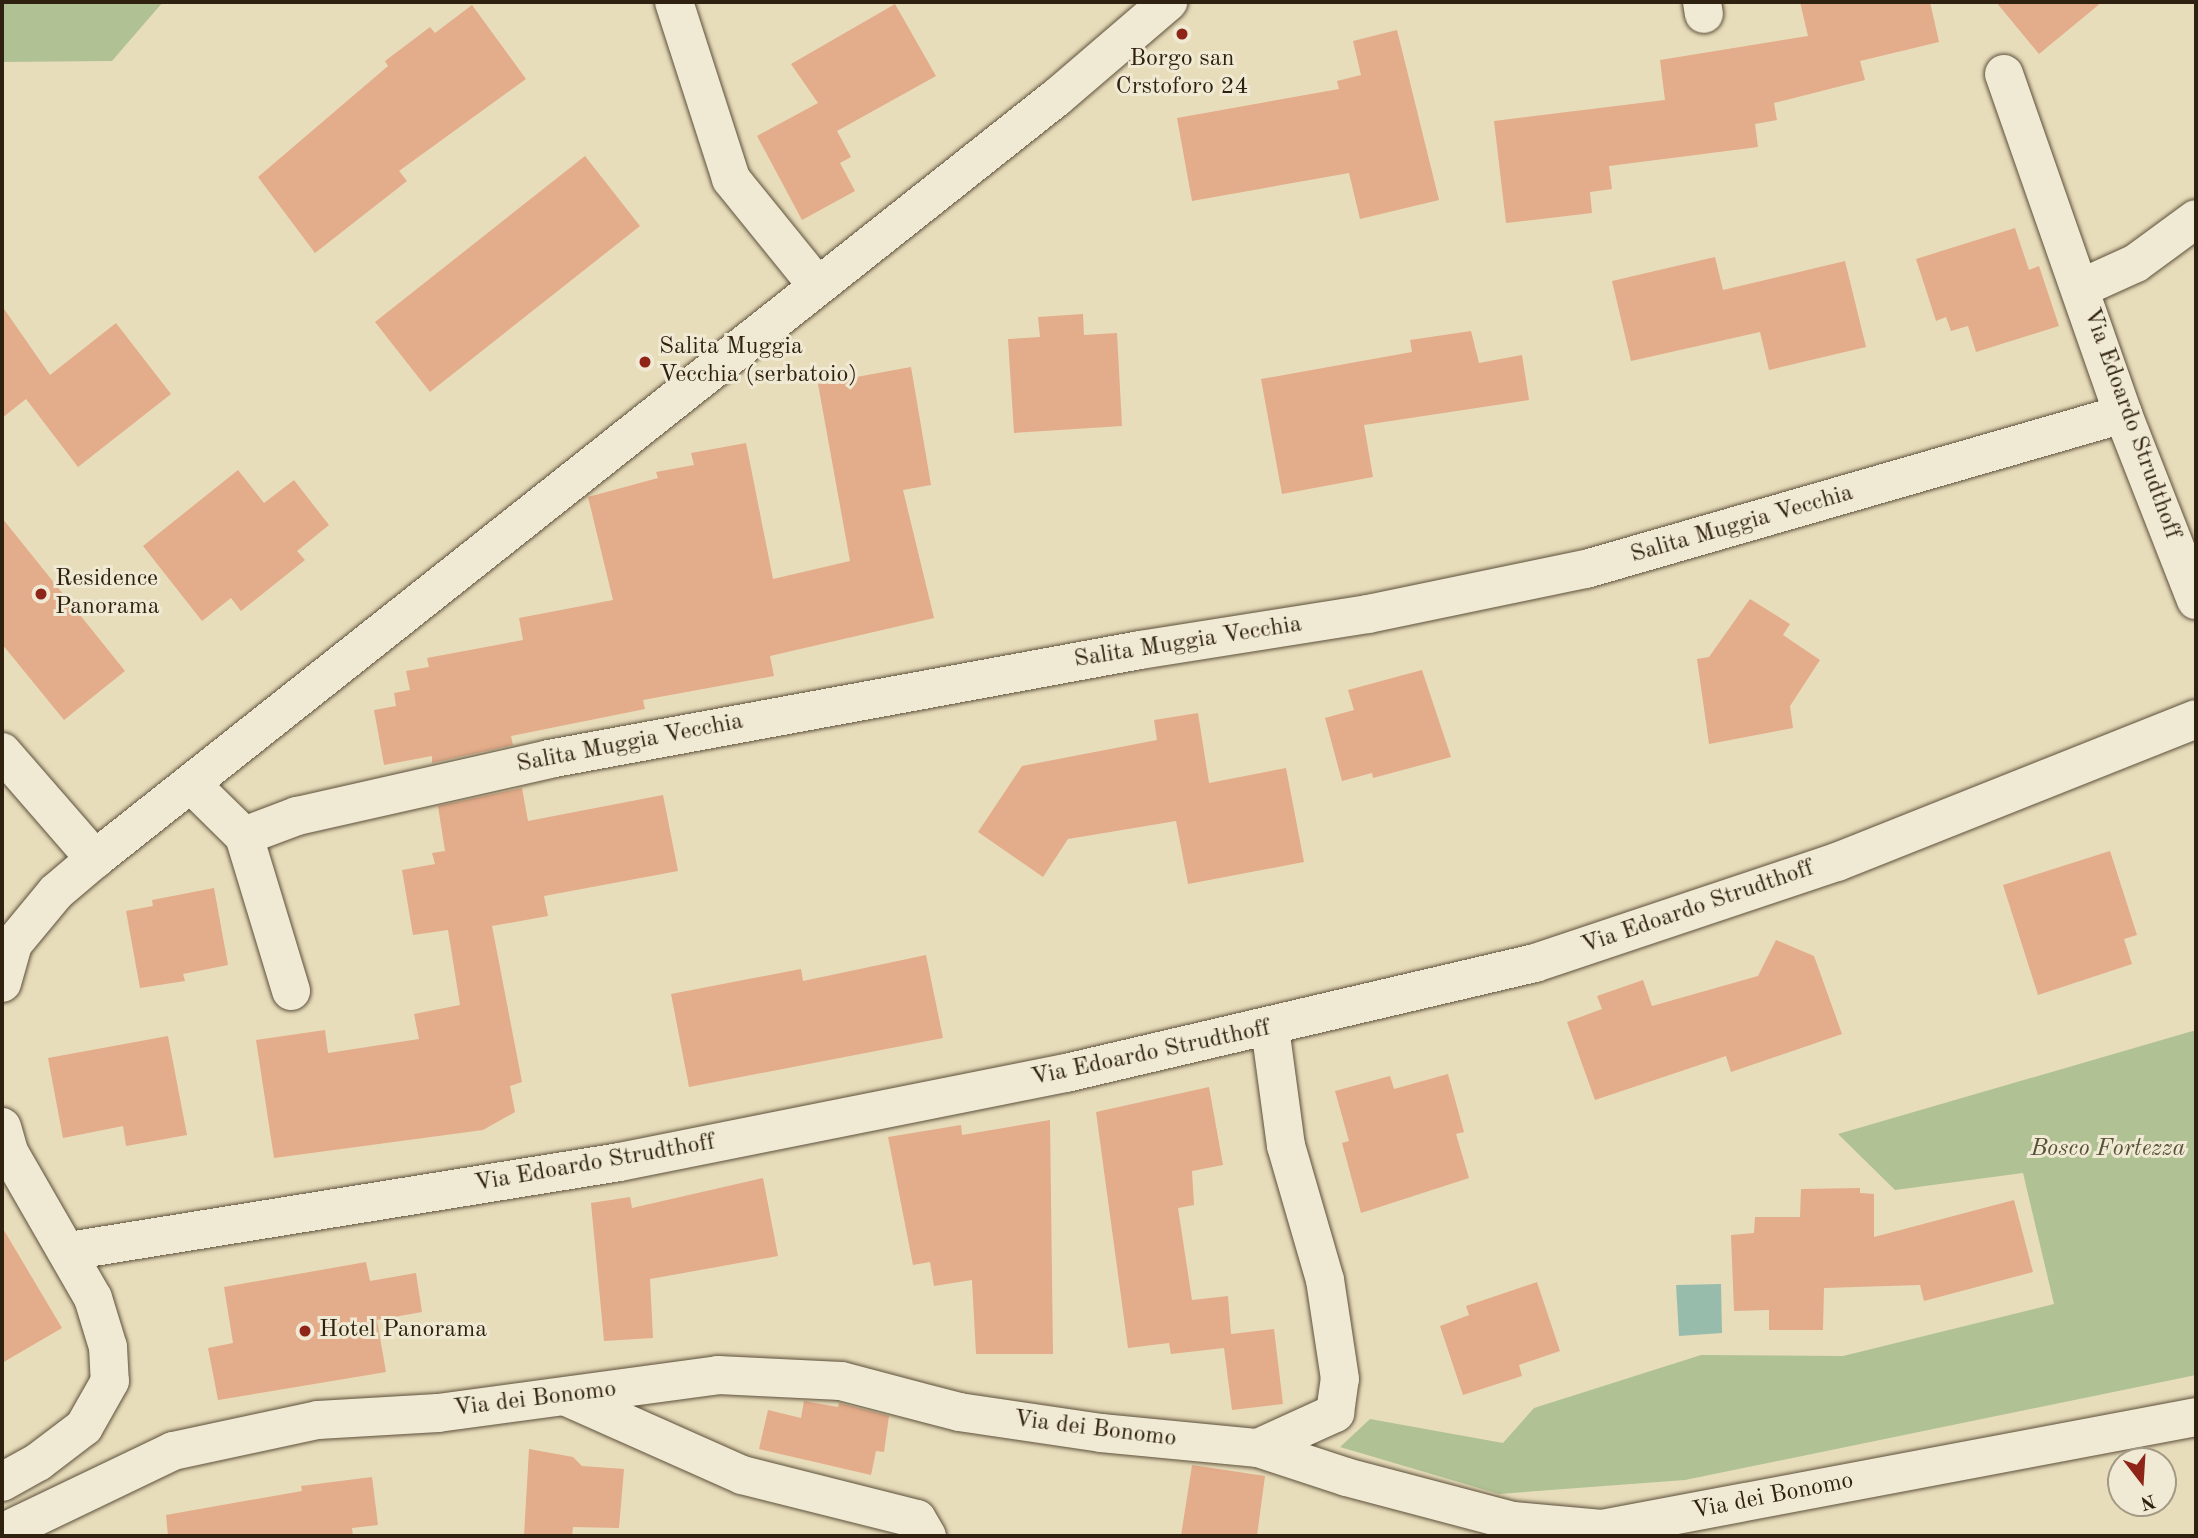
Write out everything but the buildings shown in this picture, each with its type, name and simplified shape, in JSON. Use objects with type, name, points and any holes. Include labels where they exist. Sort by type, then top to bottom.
[{"type":"street","points":[[674,2],[732,179],[817,284]]},
{"type":"street","points":[[2,983],[13,944],[56,892],[95,859],[817,284],[1056,99],[1168,2]]},
{"type":"street","name":"Via Edoardo Strudthoff","points":[[2004,74],[2123,414],[2196,600]]},
{"type":"street","name":"Via Edoardo Strudthoff","points":[[2081,288],[2136,262],[2196,219]]},
{"type":"street","name":"Salita Muggia Vecchia","points":[[244,836],[297,816],[550,759],[1140,650],[1368,614],[1586,569],[2123,414]]},
{"type":"street","name":"Via Edoardo Strudthoff","points":[[69,1251],[620,1162],[1270,1028],[1575,950],[1837,862],[2196,719]]},
{"type":"street","points":[[2,752],[95,859]]},
{"type":"street","points":[[191,784],[244,836],[291,992]]},
{"type":"street","points":[[1258,1448],[1335,1413],[1340,1379],[1325,1280],[1286,1146],[1270,1028]]},
{"type":"street","points":[[2,1482],[38,1462],[84,1427],[110,1381],[108,1347],[93,1298],[69,1251],[4,1146]]},
{"type":"street","name":"Via dei Bonomo","points":[[2,1533],[173,1451],[318,1420],[438,1413],[718,1375],[841,1381],[959,1412],[1101,1433],[1258,1448],[1346,1477],[1513,1521],[1602,1529],[2196,1417]]},
{"type":"street","points":[[567,1397],[742,1475],[917,1519],[927,1536]]},
{"type":"green space","points":[[2,2],[163,2],[112,61],[2,62]]},
{"type":"green space","name":"Bosco Fortezza","points":[[2196,1030],[2196,1375],[1685,1480],[1499,1494],[1340,1447],[1370,1419],[1503,1443],[1534,1408],[1701,1355],[1843,1356],[2054,1304],[2023,1173],[1895,1190],[1838,1134]]},
{"type":"shaded area","points":[[1721,1284],[1722,1333],[1679,1336],[1676,1285]]},
{"type":"place","name":"Borgo san Crstoforo 24","points":[[1182,34]]},
{"type":"place","name":"Salita Muggia Vecchia (serbatoio)","points":[[645,362]]},
{"type":"place","name":"Residence Panorama","points":[[41,594]]},
{"type":"place","name":"Hotel Panorama","points":[[305,1331]]}]
